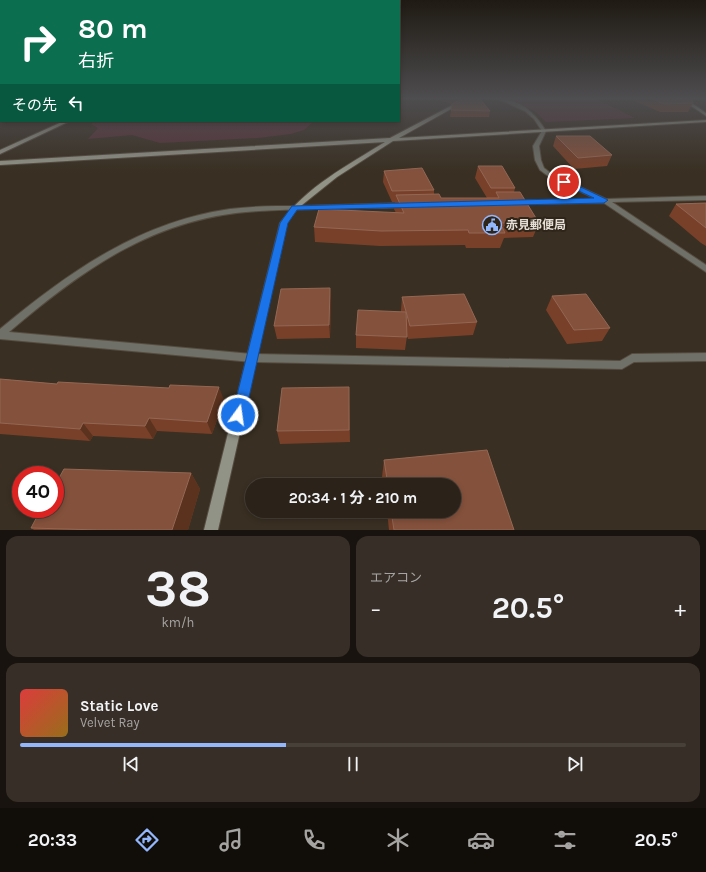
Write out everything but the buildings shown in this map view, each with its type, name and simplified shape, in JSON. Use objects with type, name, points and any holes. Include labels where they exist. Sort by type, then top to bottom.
[{"type":"street","points":[[0,152],[62,124]]},
{"type":"street","points":[[211,530],[284,223],[294,208],[335,176],[391,140],[421,124]]},
{"type":"street","points":[[540,124],[544,131]]},
{"type":"street","points":[[0,163],[662,124]]},
{"type":"street","points":[[544,131],[536,146],[538,160],[542,169],[550,175],[604,200],[706,268]]},
{"type":"street","points":[[509,203],[706,198]]},
{"type":"street","points":[[0,334],[74,274],[105,255],[133,240],[191,219],[250,209],[414,205]]},
{"type":"street","points":[[0,334],[252,358],[622,365],[632,358],[706,357]]},
{"type":"shaded area","points":[[91,124],[311,124],[304,130],[291,134],[258,138],[160,143],[132,135],[88,139],[98,128]]},
{"type":"place","name":"赤見郵便局","points":[[492,225]]},
{"type":"route","points":[[238,415],[284,223],[294,208],[604,200],[564,182]]}]
